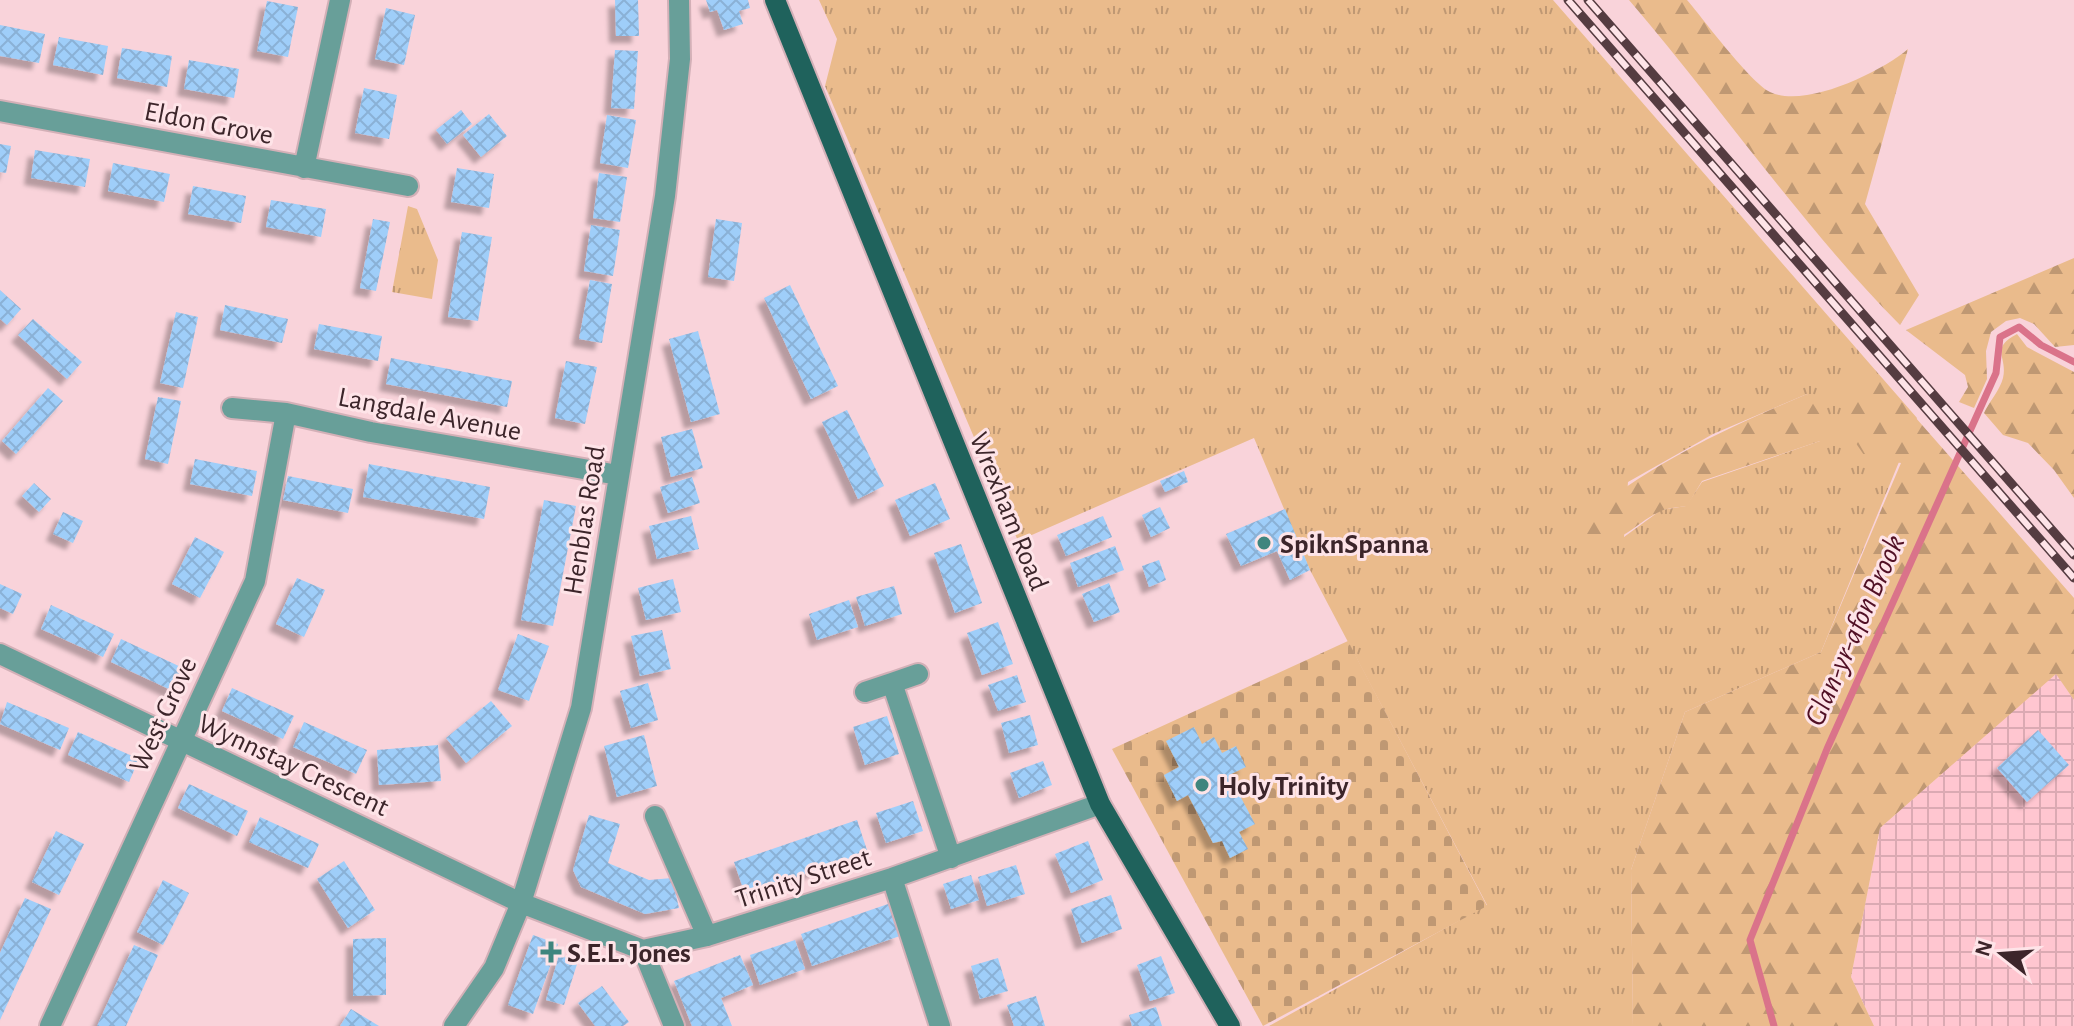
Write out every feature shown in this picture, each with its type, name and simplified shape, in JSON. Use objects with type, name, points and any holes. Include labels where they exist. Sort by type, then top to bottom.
[{"type":"main road","name":"Wrexham Road","points":[[775,0],[1100,804],[1230,1026]]},
{"type":"street","points":[[304,168],[340,0]]},
{"type":"street","name":"Henblas Road","points":[[454,1026],[494,968],[521,903],[581,708],[665,196],[680,59],[679,0]]},
{"type":"street","name":"Eldon Grove","points":[[0,111],[408,186]]},
{"type":"street","name":"Langdale Avenue","points":[[232,408],[286,413],[371,432],[618,475]]},
{"type":"street","name":"West Grove","points":[[50,1026],[255,581],[286,413]]},
{"type":"street","name":"Wynnstay Crescent","points":[[0,654],[521,903]]},
{"type":"street","points":[[865,692],[918,674]]},
{"type":"street","points":[[892,683],[951,858]]},
{"type":"street","name":"Trinity Street","points":[[643,950],[707,936],[892,878],[1100,804]]},
{"type":"street","points":[[655,816],[707,936]]},
{"type":"street","points":[[892,878],[940,1026]]},
{"type":"street","points":[[521,903],[643,950],[674,1026]]},
{"type":"shaded area","points":[[2056,673],[2074,700],[2074,1026],[1874,1026],[1851,977],[1880,828]]},
{"type":"green space","points":[[819,0],[1553,0],[1917,418],[1821,652],[1685,712],[1631,870],[1633,1026],[1269,1026],[1487,905],[1310,570],[1254,438],[1018,541],[825,86],[837,39]],"holes":[[[1807,394],[1820,441],[1702,482],[1686,506],[1661,510],[1624,537],[1628,482],[1713,434]]]},
{"type":"green space","points":[[1629,0],[1687,0],[1761,86],[1785,96],[1803,96],[1842,86],[1880,68],[1908,49],[1865,204],[1919,295],[1900,325],[1829,247]]},
{"type":"green space","points":[[408,206],[417,209],[438,260],[432,299],[392,292]]},
{"type":"green space","points":[[2074,258],[2074,345],[2055,347],[2034,324],[2020,318],[2006,321],[1991,332],[1986,351],[1987,379],[1974,408],[1959,402],[1968,387],[1965,375],[1906,330]]},
{"type":"green space","points":[[2017,334],[2027,347],[2074,372],[2074,498],[2054,470],[2028,443],[2003,435],[1984,413],[2003,378],[2001,353],[2004,344]]},
{"type":"green space","points":[[1872,368],[2074,598],[2074,700],[2056,674],[1880,828],[1851,977],[1874,1026],[1633,1026],[1631,870],[1685,712],[1821,652],[1901,463],[1866,458],[1849,433],[1850,387]]},
{"type":"green space","points":[[1807,394],[1820,415],[1820,441],[1702,481],[1687,506],[1661,511],[1626,534],[1609,539],[1584,535],[1583,519],[1636,481],[1719,434]]},
{"type":"green space","points":[[1348,641],[1487,906],[1263,1026],[1112,749]]},
{"type":"building","points":[[615,0],[638,0],[639,36],[616,36]]},
{"type":"building","points":[[706,0],[748,0],[750,8],[739,11],[743,24],[724,30],[717,10],[710,12]]},
{"type":"building","points":[[267,1],[298,7],[288,57],[257,51]]},
{"type":"building","points":[[386,8],[415,15],[404,65],[375,59]]},
{"type":"building","points":[[0,25],[45,34],[39,63],[0,56]]},
{"type":"building","points":[[59,37],[108,46],[103,75],[53,65]]},
{"type":"building","points":[[122,48],[172,56],[167,87],[117,78]]},
{"type":"building","points":[[615,50],[638,51],[634,109],[611,108]]},
{"type":"building","points":[[189,60],[239,69],[234,98],[184,89]]},
{"type":"building","points":[[364,88],[397,95],[389,139],[355,133]]},
{"type":"building","points":[[461,110],[472,124],[447,144],[436,130]]},
{"type":"building","points":[[489,114],[507,136],[481,157],[463,135]]},
{"type":"building","points":[[607,115],[636,120],[628,168],[600,163]]},
{"type":"building","points":[[0,144],[11,146],[6,173],[0,172]]},
{"type":"building","points":[[35,150],[90,159],[85,187],[31,178]]},
{"type":"building","points":[[113,163],[170,174],[164,202],[108,191]]},
{"type":"building","points":[[457,168],[494,174],[489,208],[451,202]]},
{"type":"building","points":[[599,173],[627,177],[620,222],[593,218]]},
{"type":"building","points":[[193,186],[246,196],[241,223],[188,214]]},
{"type":"building","points":[[271,200],[326,209],[321,237],[266,227]]},
{"type":"building","points":[[373,219],[390,222],[376,291],[360,288]]},
{"type":"building","points":[[716,219],[742,223],[734,281],[708,277]]},
{"type":"building","points":[[591,225],[620,230],[613,276],[584,271]]},
{"type":"building","points":[[462,232],[492,237],[478,321],[448,317]]},
{"type":"building","points":[[590,280],[612,284],[602,343],[579,339]]},
{"type":"building","points":[[790,285],[838,386],[811,399],[764,298]]},
{"type":"building","points":[[0,290],[21,309],[7,325],[0,319]]},
{"type":"building","points":[[225,305],[288,319],[282,343],[220,330]]},
{"type":"building","points":[[176,312],[198,317],[183,388],[160,383]]},
{"type":"building","points":[[33,319],[82,362],[67,379],[18,335]]},
{"type":"building","points":[[319,324],[382,336],[378,361],[314,349]]},
{"type":"building","points":[[698,331],[720,414],[691,422],[669,339]]},
{"type":"building","points":[[391,358],[512,381],[507,407],[386,384]]},
{"type":"building","points":[[566,361],[597,367],[585,424],[555,418]]},
{"type":"building","points":[[48,388],[63,401],[16,454],[2,441]]},
{"type":"building","points":[[158,397],[181,401],[168,464],[145,459]]},
{"type":"building","points":[[847,410],[884,486],[858,499],[822,422]]},
{"type":"building","points":[[692,429],[703,468],[671,477],[661,437]]},
{"type":"building","points":[[195,459],[257,471],[252,496],[190,484]]},
{"type":"building","points":[[369,464],[490,487],[484,519],[363,497]]},
{"type":"building","points":[[1184,471],[1188,482],[1165,492],[1160,481]]},
{"type":"building","points":[[288,476],[353,489],[348,513],[283,500]]},
{"type":"building","points":[[692,477],[700,503],[668,513],[660,487]]},
{"type":"building","points":[[34,483],[51,499],[39,512],[22,496]]},
{"type":"building","points":[[935,483],[950,519],[910,536],[895,500]]},
{"type":"building","points":[[544,500],[576,506],[553,626],[521,620]]},
{"type":"building","points":[[1160,507],[1170,528],[1151,537],[1142,515]]},
{"type":"building","name":"SpiknSpanna","points":[[1285,509],[1310,570],[1290,580],[1277,551],[1241,566],[1226,534]]},
{"type":"building","points":[[63,512],[83,521],[73,543],[53,534]]},
{"type":"building","points":[[691,516],[699,549],[657,559],[649,526]]},
{"type":"building","points":[[1103,516],[1112,537],[1066,556],[1057,535]]},
{"type":"building","points":[[195,537],[224,552],[200,598],[172,584]]},
{"type":"building","points":[[961,544],[982,603],[955,613],[934,553]]},
{"type":"building","points":[[1115,546],[1124,570],[1078,587],[1070,563]]},
{"type":"building","points":[[1159,560],[1166,580],[1149,587],[1142,566]]},
{"type":"building","points":[[297,578],[325,590],[304,637],[276,624]]},
{"type":"building","points":[[673,579],[681,612],[646,620],[638,588]]},
{"type":"building","points":[[1109,583],[1120,612],[1094,622],[1082,594]]},
{"type":"building","points":[[0,584],[22,594],[13,614],[0,608]]},
{"type":"building","points":[[894,586],[902,614],[865,626],[856,597]]},
{"type":"building","points":[[849,600],[858,627],[817,640],[809,614]]},
{"type":"building","points":[[51,605],[114,634],[103,657],[41,629]]},
{"type":"building","points":[[998,622],[1013,664],[982,675],[967,633]]},
{"type":"building","points":[[662,630],[671,669],[640,676],[631,636]]},
{"type":"building","points":[[518,634],[549,646],[529,701],[498,690]]},
{"type":"building","points":[[121,639],[183,668],[173,691],[111,662]]},
{"type":"building","points":[[1017,675],[1026,702],[998,711],[988,685]]},
{"type":"building","points":[[648,683],[658,720],[631,728],[620,691]]},
{"type":"building","points":[[232,688],[294,716],[283,739],[222,711]]},
{"type":"building","points":[[491,701],[512,726],[466,763],[446,738]]},
{"type":"building","points":[[7,702],[69,728],[60,750],[0,724]]},
{"type":"building","points":[[1030,715],[1038,745],[1009,753],[1001,723]]},
{"type":"building","points":[[887,716],[899,754],[865,765],[853,727]]},
{"type":"building","points":[[304,722],[367,750],[356,774],[293,747]]},
{"type":"building","name":"Holy Trinity","points":[[1194,727],[1202,744],[1214,737],[1222,753],[1236,746],[1246,767],[1229,775],[1255,824],[1239,832],[1248,849],[1230,858],[1222,841],[1213,843],[1188,795],[1177,801],[1164,775],[1179,767],[1166,741]]},
{"type":"building","points":[[2038,730],[2069,765],[2027,802],[1997,768]]},
{"type":"building","points":[[78,732],[139,759],[129,782],[68,755]]},
{"type":"building","points":[[644,735],[657,786],[617,797],[604,746]]},
{"type":"building","points":[[438,745],[441,781],[379,785],[377,750]]},
{"type":"building","points":[[1043,761],[1052,785],[1019,798],[1010,773]]},
{"type":"building","points":[[189,784],[248,811],[237,836],[178,808]]},
{"type":"building","points":[[913,801],[923,831],[886,843],[876,813]]},
{"type":"building","points":[[589,815],[620,824],[608,863],[649,880],[672,878],[679,908],[645,914],[581,887],[573,870]]},
{"type":"building","points":[[260,817],[319,844],[308,868],[249,842]]},
{"type":"building","points":[[857,820],[868,853],[745,894],[734,862]]},
{"type":"building","points":[[56,831],[84,844],[59,895],[32,882]]},
{"type":"building","points":[[1088,841],[1103,880],[1071,893],[1055,854]]},
{"type":"building","points":[[344,861],[375,910],[348,928],[317,879]]},
{"type":"building","points":[[1016,865],[1025,894],[987,906],[978,877]]},
{"type":"building","points":[[971,875],[979,900],[951,909],[943,884]]},
{"type":"building","points":[[163,880],[189,893],[163,945],[137,932]]},
{"type":"building","points":[[1111,895],[1122,929],[1082,943],[1071,909]]},
{"type":"building","points":[[25,898],[51,909],[0,1020],[0,953]]},
{"type":"building","points":[[888,904],[900,936],[812,966],[801,934]]},
{"type":"building","points":[[533,935],[558,944],[533,1014],[508,1005]]},
{"type":"building","points":[[386,938],[386,995],[353,996],[353,939]]},
{"type":"building","points":[[795,940],[805,969],[760,985],[750,955]]},
{"type":"building","points":[[134,945],[158,955],[126,1026],[97,1026]]},
{"type":"building","points":[[559,955],[578,961],[564,1005],[546,1000]]},
{"type":"building","points":[[740,955],[753,985],[721,998],[732,1026],[692,1026],[674,981]]},
{"type":"building","points":[[1161,956],[1175,993],[1150,1001],[1137,965]]},
{"type":"building","points":[[998,958],[1008,991],[980,999],[971,966]]},
{"type":"building","points":[[602,986],[629,1022],[623,1026],[595,1026],[578,1003]]},
{"type":"building","points":[[1036,996],[1045,1026],[1014,1026],[1007,1005]]},
{"type":"building","points":[[1156,1007],[1162,1026],[1132,1026],[1129,1015]]},
{"type":"building","points":[[351,1009],[379,1026],[340,1026]]},
{"type":"waterway","name":"Glan-yr-afon Brook","points":[[1774,1026],[1750,940],[1827,749],[1996,373],[2000,337],[2019,327],[2041,345],[2074,362]]},
{"type":"railway","points":[[1568,0],[2074,578]]},
{"type":"railway","points":[[1588,0],[2074,555]]},
{"type":"place","name":"SpiknSpanna","points":[[1264,543]]},
{"type":"place","name":"Holy Trinity","points":[[1202,785]]},
{"type":"place","name":"S.E.L. Jones","points":[[551,952]]}]
